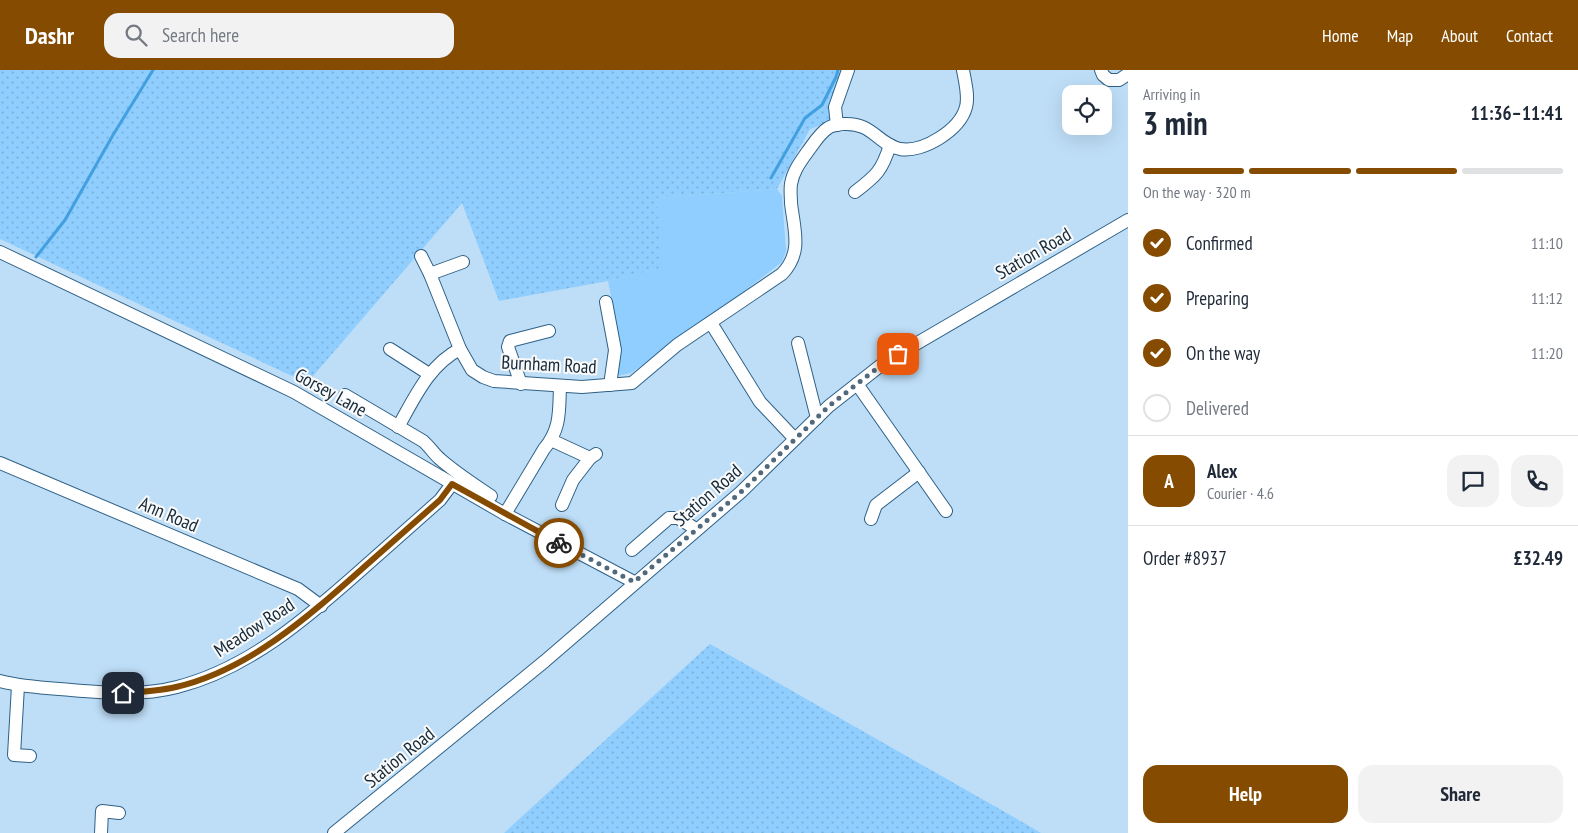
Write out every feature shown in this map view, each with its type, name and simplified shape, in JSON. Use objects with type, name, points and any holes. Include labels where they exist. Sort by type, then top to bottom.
[{"type":"street","points":[[848,70],[835,108],[837,125],[852,124],[863,127],[877,134],[890,145],[914,150],[926,146],[954,127],[963,115],[967,98],[963,70]]},
{"type":"street","points":[[1101,70],[1103,75],[1109,80],[1119,80],[1128,74]]},
{"type":"street","name":"Burnham Road","points":[[421,256],[460,349],[472,370],[482,377],[494,381],[521,384],[582,387],[632,383],[676,345],[782,274],[791,265],[796,247],[790,185],[796,169],[819,135],[837,125]]},
{"type":"street","points":[[855,192],[875,177],[886,159],[890,145]]},
{"type":"street","name":"Station Road","points":[[334,833],[537,667],[741,492],[829,406],[885,362],[1128,220]]},
{"type":"street","name":"Gorsey Lane","points":[[0,252],[294,392],[505,514],[634,582]]},
{"type":"street","points":[[430,274],[463,262]]},
{"type":"street","points":[[606,302],[615,350],[610,385]]},
{"type":"street","points":[[712,322],[760,402],[795,439]]},
{"type":"street","points":[[521,384],[508,347],[510,341],[549,331]]},
{"type":"street","points":[[798,343],[817,418]]},
{"type":"street","points":[[390,349],[429,374]]},
{"type":"street","points":[[398,427],[429,374],[442,360],[460,349]]},
{"type":"street","points":[[857,384],[946,511]]},
{"type":"street","points":[[505,514],[544,449],[552,440],[559,418],[560,386]]},
{"type":"street","points":[[345,395],[423,442],[466,480],[491,496]]},
{"type":"street","points":[[552,440],[593,456],[574,480],[562,505]]},
{"type":"street","name":"Ann Road","points":[[0,463],[298,589],[320,606]]},
{"type":"street","points":[[871,519],[876,505],[919,472]]},
{"type":"street","name":"Meadow Road","points":[[0,681],[18,686],[123,693],[156,691],[177,687],[225,670],[246,659],[320,606],[440,500],[452,484]]},
{"type":"street","points":[[632,550],[668,518],[678,518],[696,529]]},
{"type":"street","points":[[18,686],[14,755],[30,756]]},
{"type":"street","points":[[101,833],[102,812],[119,813]]},
{"type":"shaded area","points":[[0,70],[842,70],[832,121],[810,129],[777,189],[657,198],[662,268],[608,281],[499,301],[462,203],[307,383],[0,239]]},
{"type":"shaded area","points":[[777,189],[782,196],[786,251],[782,262],[729,303],[631,373],[617,376],[620,354],[618,331],[608,281],[661,268],[657,198]]},
{"type":"shaded area","points":[[710,644],[1031,827],[1041,833],[504,833]]},
{"type":"waterway","points":[[36,257],[65,220],[113,135],[153,70]]},
{"type":"waterway","points":[[771,178],[805,118],[822,105],[838,70]]},
{"type":"way so far","points":[[559,543],[634,582],[741,492],[829,406],[898,354]]},
{"type":"route","points":[[123,693],[156,691],[177,687],[225,670],[246,659],[278,638],[320,606],[440,500],[452,484],[559,543]]}]
